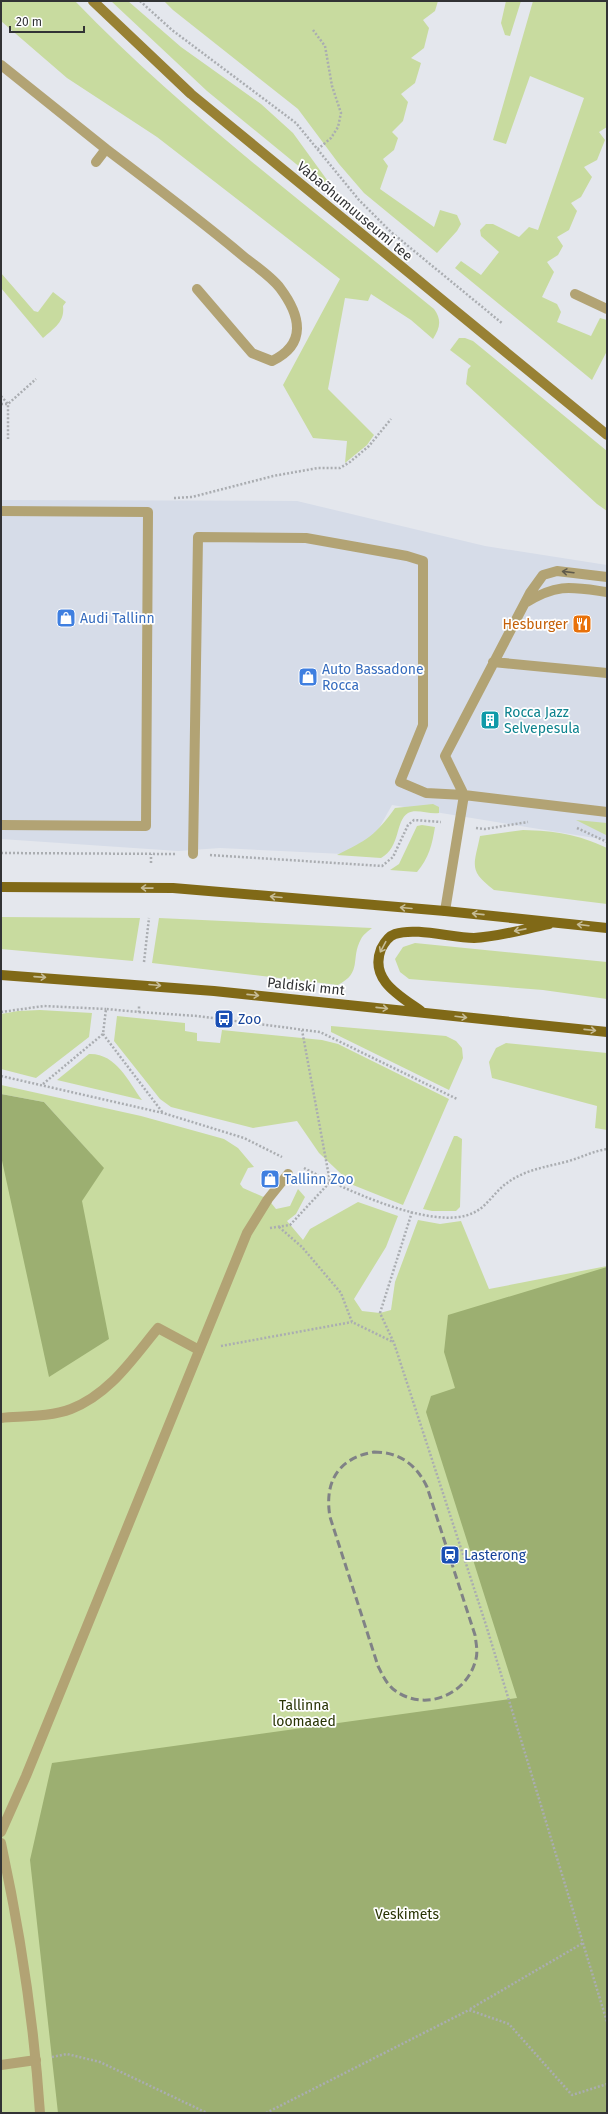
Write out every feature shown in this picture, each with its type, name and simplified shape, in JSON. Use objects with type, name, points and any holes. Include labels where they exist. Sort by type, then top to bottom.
[{"type":"main road","points":[[1,887],[173,888],[445,911],[607,928]]},
{"type":"main road","points":[[422,1012],[386,985],[379,972],[378,957],[384,942],[395,934],[416,933],[472,938],[485,937],[558,922]]},
{"type":"main road","name":"Paldiski mnt","points":[[1,975],[141,984],[607,1032]]},
{"type":"street","name":"Vabaõhumuuseumi tee","points":[[93,1],[191,94],[607,435]]},
{"type":"street","points":[[1,65],[106,149],[224,240],[280,288],[294,313],[298,331],[293,346],[283,355],[272,361],[252,353],[197,289]]},
{"type":"street","points":[[96,162],[106,149]]},
{"type":"street","points":[[575,294],[607,310]]},
{"type":"street","points":[[1,511],[148,512],[148,528],[146,826],[1,825]]},
{"type":"street","points":[[193,854],[198,537],[306,538],[408,556],[423,562],[423,725],[400,782],[426,793],[464,795],[607,812]]},
{"type":"street","points":[[445,911],[464,795],[445,756],[493,662],[543,575],[558,570],[607,577]]},
{"type":"street","points":[[525,604],[539,595],[566,587],[607,592]]},
{"type":"street","points":[[493,662],[607,673]]},
{"type":"street","points":[[1,1832],[29,1768],[247,1233],[268,1199],[288,1174]]},
{"type":"street","points":[[1,1418],[49,1414],[71,1409],[92,1399],[108,1387],[158,1328],[199,1350]]},
{"type":"street","points":[[1,1843],[12,1891],[36,2060],[40,2113]]},
{"type":"street","points":[[1,2065],[36,2060]]},
{"type":"path","points":[[140,1],[172,30],[296,122],[359,200],[391,232],[509,329]]},
{"type":"path","points":[[313,30],[325,46],[332,86],[341,113],[338,127],[331,138],[318,149]]},
{"type":"path","points":[[1,404],[8,404],[36,379]]},
{"type":"path","points":[[1,396],[8,404],[8,439]]},
{"type":"path","points":[[174,498],[192,496],[273,476],[318,468],[340,468],[350,462],[369,446],[391,419]]},
{"type":"path","points":[[1,853],[193,854],[382,866],[393,857],[408,826],[414,820],[437,821]]},
{"type":"path","points":[[484,829],[527,822],[534,823]]},
{"type":"path","points":[[572,826],[607,842]]},
{"type":"path","points":[[151,854],[151,863]]},
{"type":"path","points":[[144,962],[149,918]]},
{"type":"path","points":[[139,1005],[139,1012]]},
{"type":"path","points":[[1,1012],[44,1006],[106,1009],[197,1016],[320,1032],[457,1098]]},
{"type":"path","points":[[43,1084],[103,1034],[106,1009]]},
{"type":"path","points":[[302,1030],[330,1182]]},
{"type":"path","points":[[103,1034],[163,1113]]},
{"type":"path","points":[[1,1076],[43,1084],[163,1113],[244,1138],[289,1160]]},
{"type":"path","points":[[302,1167],[361,1196],[412,1212],[460,1218],[474,1213],[488,1203],[506,1184],[525,1172],[607,1149]]},
{"type":"path","points":[[290,1225],[330,1182]]},
{"type":"path","points":[[412,1212],[380,1313],[394,1343],[486,1625],[607,2022]]},
{"type":"path","points":[[279,1227],[302,1247],[341,1293],[352,1322]]},
{"type":"path","points":[[199,1350],[352,1322],[394,1343]]},
{"type":"path","points":[[266,2113],[469,2010],[583,1943]]},
{"type":"path","points":[[469,2010],[509,2024],[572,2095],[607,2084]]},
{"type":"path","points":[[36,2060],[67,2054],[100,2062],[208,2113]]},
{"type":"shaded area","points":[[1,500],[297,501],[485,546],[607,565],[607,840],[392,805],[364,855],[220,848],[178,851],[1,839]]},
{"type":"green space","points":[[1,1],[75,1],[117,43],[204,122],[437,313],[439,328],[433,339],[411,320],[371,294],[368,301],[345,298],[328,389],[374,435],[367,445],[345,463],[347,441],[313,438],[283,385],[340,279],[157,137],[67,78],[1,21]]},
{"type":"green space","points":[[111,1],[128,1],[181,47],[261,104],[293,133],[330,184],[329,191],[207,91]]},
{"type":"green space","points":[[164,1],[438,1],[435,11],[423,20],[429,28],[424,48],[411,58],[421,63],[415,83],[401,94],[408,102],[403,121],[392,132],[398,138],[394,150],[383,159],[388,166],[380,189],[434,227],[440,210],[457,215],[461,224],[457,231],[437,253],[364,193],[339,164],[298,109],[173,10]]},
{"type":"green space","points":[[506,1],[521,1],[510,36],[505,35],[501,23]]},
{"type":"green space","points":[[533,1],[607,1],[607,127],[599,132],[605,140],[597,160],[584,167],[592,177],[581,197],[571,203],[577,211],[569,230],[557,237],[563,246],[558,255],[547,262],[554,272],[542,297],[557,304],[561,312],[557,322],[591,336],[600,318],[607,320],[607,351],[592,380],[455,268],[461,261],[481,275],[499,252],[481,236],[480,230],[486,224],[493,224],[519,237],[529,227],[538,230],[584,98],[530,76],[506,144],[493,140]]},
{"type":"green space","points":[[1,273],[34,311],[38,312],[53,292],[66,302],[63,306],[60,321],[55,328],[43,338],[1,288]]},
{"type":"green space","points":[[459,338],[465,338],[473,341],[607,451],[607,511],[597,504],[466,384],[468,369],[471,366],[450,350]]},
{"type":"green space","points":[[433,804],[439,807],[439,813],[415,811],[408,813],[404,817],[392,847],[381,858],[337,855],[370,836],[382,825],[395,808]]},
{"type":"green space","points":[[576,820],[607,823],[607,835],[606,835]]},
{"type":"green space","points":[[422,825],[435,827],[433,840],[421,867],[417,872],[390,870],[399,864],[417,826]]},
{"type":"green space","points":[[523,830],[546,831],[576,836],[607,848],[607,904],[494,890],[486,883],[480,877],[475,867],[480,836]]},
{"type":"green space","points":[[1,917],[140,918],[133,961],[1,949]]},
{"type":"green space","points":[[159,918],[372,928],[361,939],[351,975],[338,985],[152,963]]},
{"type":"green space","points":[[415,943],[607,962],[607,999],[543,990],[409,979],[400,972],[395,959],[403,947]]},
{"type":"green space","points":[[40,1010],[92,1013],[89,1037],[36,1078],[1,1069],[1,1014],[18,1011]]},
{"type":"green space","points":[[117,1016],[185,1023],[185,1031],[197,1033],[197,1041],[220,1043],[222,1030],[322,1040],[338,1044],[449,1099],[403,1205],[353,1185],[319,1153],[297,1121],[253,1128],[171,1107],[160,1099],[114,1041]]},
{"type":"green space","points":[[331,1026],[446,1036],[456,1041],[462,1048],[463,1058],[449,1090],[331,1032]]},
{"type":"green space","points":[[506,1043],[607,1053],[607,1130],[595,1128],[597,1106],[492,1078],[489,1062],[496,1048]]},
{"type":"green space","points":[[89,1054],[107,1058],[114,1063],[142,1100],[57,1080]]},
{"type":"green space","name":"Tallinna loomaaed","points":[[1,1085],[141,1116],[224,1139],[238,1148],[254,1167],[248,1168],[240,1184],[243,1188],[268,1199],[276,1209],[290,1206],[298,1189],[305,1197],[296,1214],[287,1221],[303,1240],[310,1229],[358,1202],[398,1216],[386,1247],[354,1299],[362,1311],[380,1313],[391,1310],[395,1282],[418,1220],[440,1224],[461,1221],[489,1289],[607,1266],[607,2113],[1,2113],[1,1156],[91,1154],[44,1102],[1,1094]]},
{"type":"green space","points":[[1,1094],[44,1102],[104,1168],[82,1201],[109,1339],[49,1377],[1,1156]]},
{"type":"green space","points":[[454,1136],[462,1139],[460,1207],[456,1211],[432,1211],[423,1209]]},
{"type":"green space","name":"Veskimets","points":[[607,1267],[607,2113],[58,2113],[30,1860],[52,1763],[517,1698],[426,1412],[431,1396],[455,1388],[444,1352],[448,1315]]},
{"type":"railway","points":[[374,1452],[391,1454],[399,1457],[412,1466],[423,1479],[427,1487],[475,1635],[477,1656],[471,1672],[463,1683],[454,1691],[442,1697],[430,1700],[417,1700],[405,1696],[393,1689],[384,1678],[378,1666],[330,1517],[329,1493],[336,1474],[351,1460],[374,1452]]},
{"type":"place","name":"Audi Tallinn","points":[[66,618]]},
{"type":"place","name":"Hesburger","points":[[582,624]]},
{"type":"place","name":"Auto Bassadone Rocca","points":[[308,677]]},
{"type":"place","name":"Rocca Jazz Selvepesula","points":[[490,720]]},
{"type":"place","name":"Zoo","points":[[224,1019]]},
{"type":"place","name":"Tallinn Zoo","points":[[270,1179]]},
{"type":"place","name":"Lasterong","points":[[450,1555]]}]
